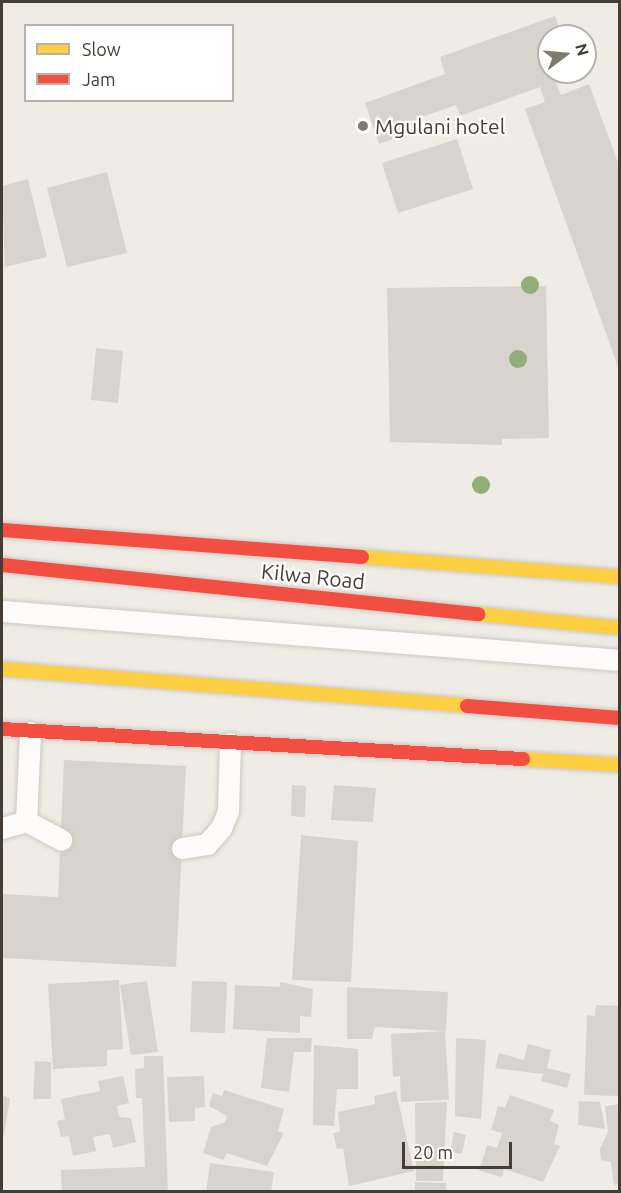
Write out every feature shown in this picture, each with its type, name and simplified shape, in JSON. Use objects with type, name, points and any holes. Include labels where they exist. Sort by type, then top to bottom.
[{"type":"highway","points":[[2,530],[620,577]]},
{"type":"highway","name":"Kilwa Road","points":[[2,565],[620,628]]},
{"type":"highway","points":[[2,669],[620,718]]},
{"type":"highway","points":[[2,729],[620,765]]},
{"type":"lane","points":[[2,611],[620,660]]},
{"type":"lane","points":[[26,820],[30,732]]},
{"type":"lane","points":[[182,848],[207,844],[221,828],[228,811],[230,743]]},
{"type":"lane","points":[[2,828],[26,820],[61,840]]},
{"type":"building","points":[[555,16],[558,24],[537,24],[537,84],[557,84],[561,95],[589,84],[620,168],[620,372],[525,109],[545,102],[540,87],[460,116],[456,105],[411,121],[415,131],[379,144],[365,103],[445,74],[440,57]]},
{"type":"building","points":[[457,139],[473,189],[398,213],[382,163]]},
{"type":"building","points":[[107,172],[127,253],[67,267],[47,188]]},
{"type":"building","points":[[28,179],[47,257],[5,267],[2,186]]},
{"type":"building","points":[[546,286],[549,438],[502,439],[502,445],[390,442],[387,288]]},
{"type":"building","points":[[96,348],[123,351],[118,403],[91,400]]},
{"type":"building","points":[[64,760],[186,766],[176,967],[2,958],[2,894],[58,897]]},
{"type":"building","points":[[292,785],[306,786],[305,817],[291,816]]},
{"type":"building","points":[[334,785],[376,788],[373,822],[331,820]]},
{"type":"building","points":[[301,835],[358,841],[351,982],[292,980]]},
{"type":"building","points":[[119,980],[123,1049],[107,1050],[107,1066],[53,1069],[48,984]]},
{"type":"building","points":[[147,981],[158,1052],[131,1055],[120,985]]},
{"type":"building","points":[[192,981],[227,982],[225,1033],[190,1032]]},
{"type":"building","points":[[280,982],[313,989],[311,1017],[300,1016],[300,1033],[233,1029],[235,985],[280,987]]},
{"type":"building","points":[[347,987],[448,992],[446,1031],[375,1027],[372,1039],[347,1039]]},
{"type":"building","points":[[596,1005],[620,1006],[620,1096],[584,1095],[587,1015],[595,1016]]},
{"type":"building","points":[[445,1031],[449,1100],[401,1102],[400,1076],[393,1077],[391,1034]]},
{"type":"building","points":[[267,1038],[312,1038],[311,1052],[294,1052],[289,1092],[261,1088]]},
{"type":"building","points":[[456,1038],[486,1040],[481,1119],[455,1116]]},
{"type":"building","points":[[528,1044],[551,1050],[547,1068],[571,1074],[567,1088],[541,1081],[543,1074],[495,1068],[499,1053],[524,1060]]},
{"type":"building","points":[[314,1045],[358,1049],[358,1089],[337,1089],[334,1126],[313,1125]]},
{"type":"building","points":[[144,1056],[163,1056],[168,1192],[62,1192],[61,1170],[145,1167],[142,1098],[136,1098],[135,1069],[144,1068]]},
{"type":"building","points":[[35,1061],[51,1062],[51,1099],[33,1099]]},
{"type":"building","points":[[123,1076],[129,1103],[117,1106],[119,1117],[131,1118],[136,1142],[113,1148],[110,1134],[93,1137],[96,1151],[73,1156],[69,1136],[61,1137],[57,1121],[65,1119],[61,1099],[100,1091],[98,1081]]},
{"type":"building","points":[[204,1076],[205,1107],[195,1108],[195,1121],[169,1122],[167,1077]]},
{"type":"building","points":[[224,1090],[284,1109],[278,1131],[284,1133],[267,1166],[227,1153],[223,1160],[203,1153],[211,1127],[225,1122],[227,1116],[209,1106],[213,1093],[222,1096]]},
{"type":"building","points":[[396,1091],[414,1171],[349,1186],[343,1148],[337,1149],[333,1133],[340,1132],[338,1112],[375,1104],[374,1096]]},
{"type":"building","points":[[2,1095],[10,1098],[4,1135],[2,1134]]},
{"type":"building","points":[[510,1095],[554,1110],[550,1121],[559,1125],[554,1144],[560,1146],[543,1182],[504,1169],[502,1177],[479,1171],[487,1145],[497,1148],[502,1133],[491,1130],[498,1106],[505,1108]]},
{"type":"building","points":[[579,1101],[600,1102],[605,1129],[578,1125]]},
{"type":"building","points":[[447,1102],[443,1181],[416,1181],[415,1103]]},
{"type":"building","points":[[620,1104],[620,1184],[614,1185],[611,1162],[601,1160],[600,1149],[608,1132],[605,1106]]},
{"type":"building","points":[[454,1132],[466,1135],[462,1154],[450,1152]]},
{"type":"building","points":[[210,1163],[274,1172],[271,1192],[206,1192]]},
{"type":"building","points":[[415,1182],[446,1183],[446,1192],[415,1192]]},
{"type":"traffic: slow","points":[[362,557],[620,577]]},
{"type":"traffic: slow","points":[[478,614],[620,628]]},
{"type":"traffic: slow","points":[[2,669],[467,706]]},
{"type":"traffic: slow","points":[[523,759],[620,765]]},
{"type":"traffic: jam","points":[[2,530],[362,557]]},
{"type":"traffic: jam","points":[[2,565],[478,614]]},
{"type":"traffic: jam","points":[[467,706],[620,718]]},
{"type":"traffic: jam","points":[[2,729],[523,759]]},
{"type":"place","name":"Mgulani hotel","points":[[363,126]]}]
